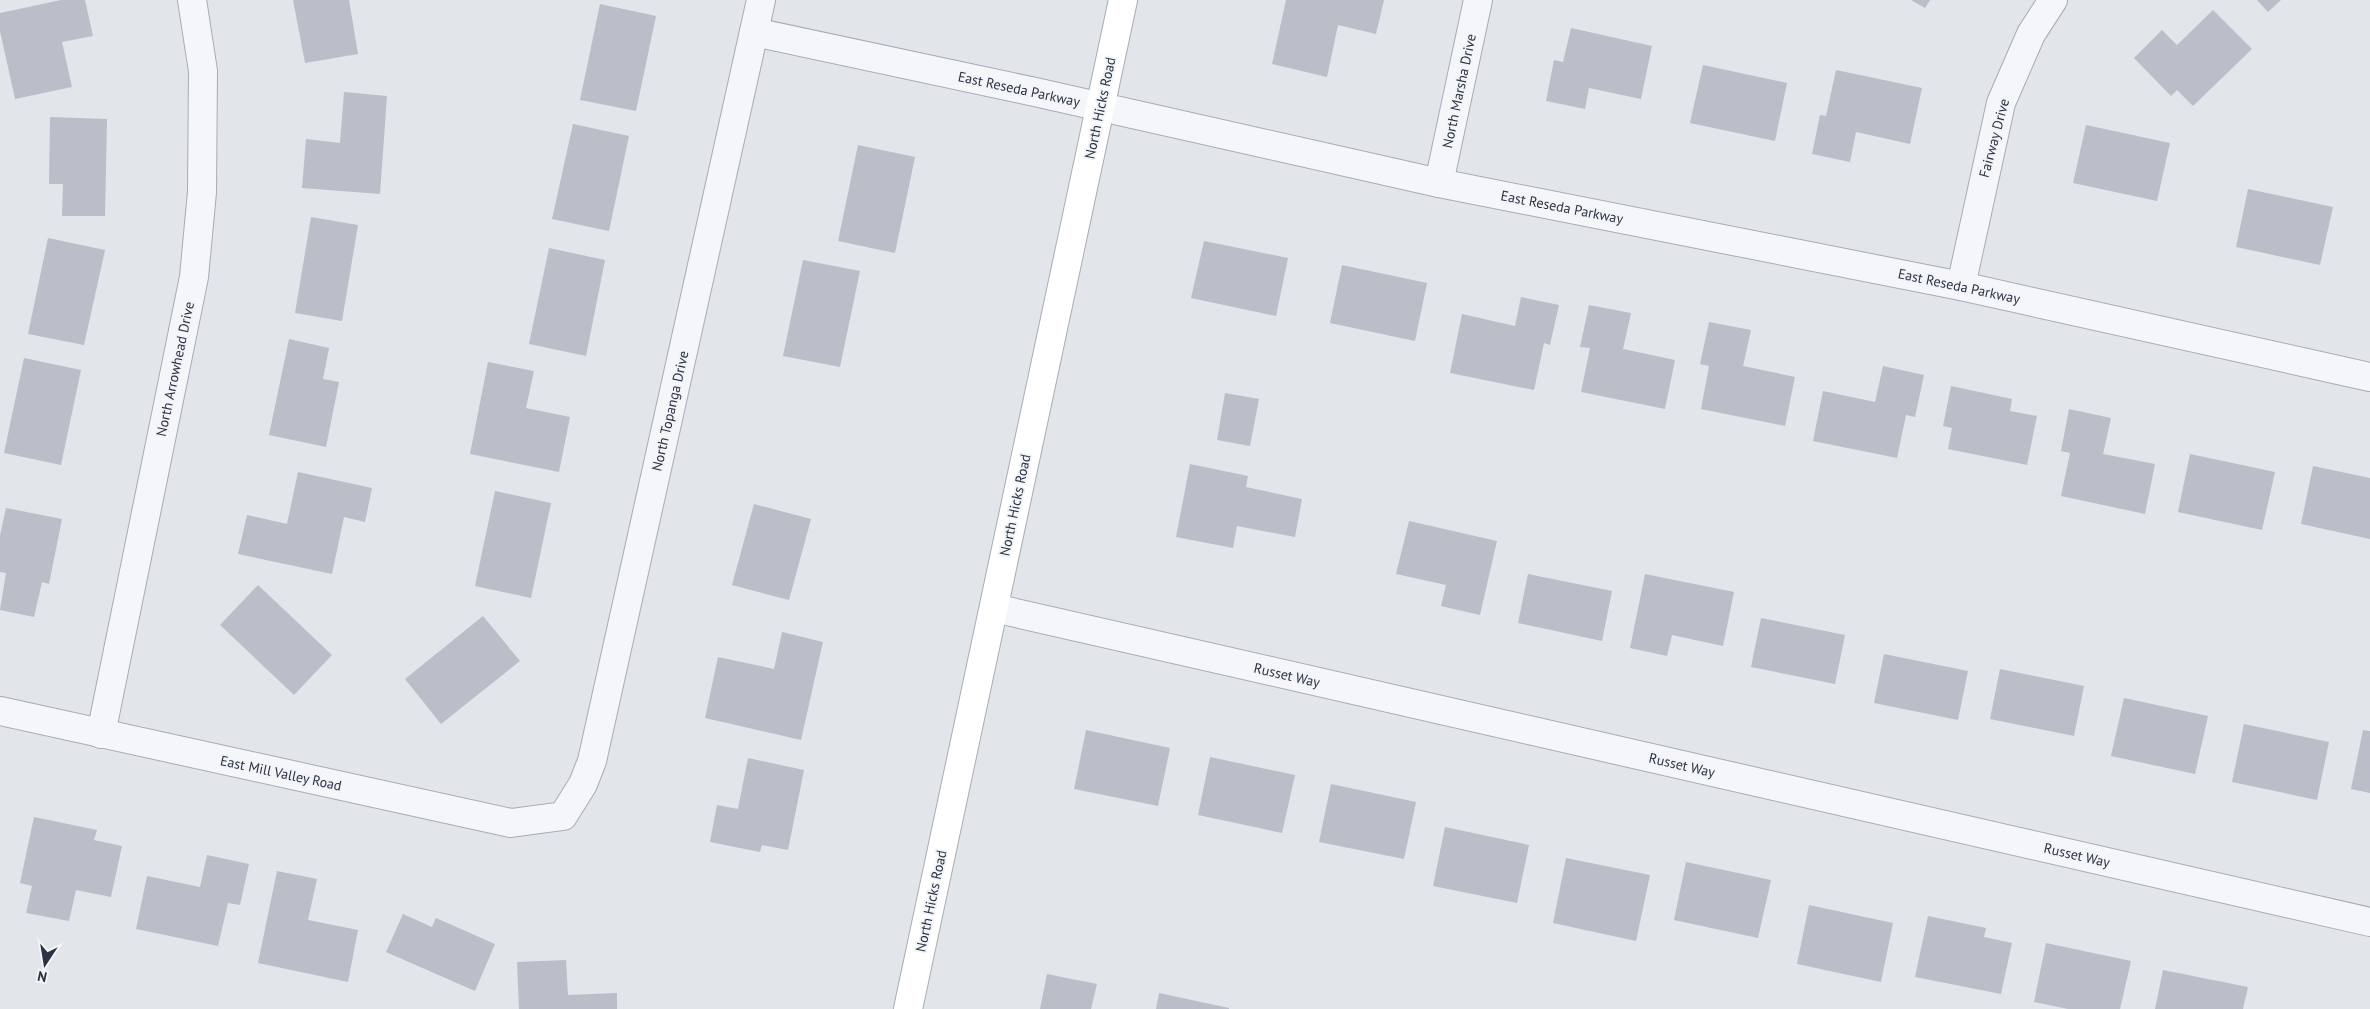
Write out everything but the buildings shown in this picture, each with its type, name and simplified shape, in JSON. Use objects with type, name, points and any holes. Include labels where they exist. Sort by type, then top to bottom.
[{"type":"main road","name":"North Hicks Road","points":[[908,1009],[1123,0]]},
{"type":"street","name":"North Arrowhead Drive","points":[[101,734],[194,277],[202,192],[203,71],[192,0]]},
{"type":"street","name":"North Topanga Drive","points":[[563,816],[583,784],[592,761],[761,0]]},
{"type":"street","name":"North Marsha Drive","points":[[1439,183],[1478,0]]},
{"type":"street","name":"Fairway Drive","points":[[1961,286],[2001,103],[2031,34],[2053,0]]},
{"type":"street","name":"East Reseda Parkway","points":[[754,32],[1100,106],[1439,183],[1961,286],[2370,377]]},
{"type":"street","name":"Russet Way","points":[[994,608],[2370,922]]},
{"type":"street","name":"East Mill Valley Road","points":[[0,711],[511,823],[563,816]]}]
